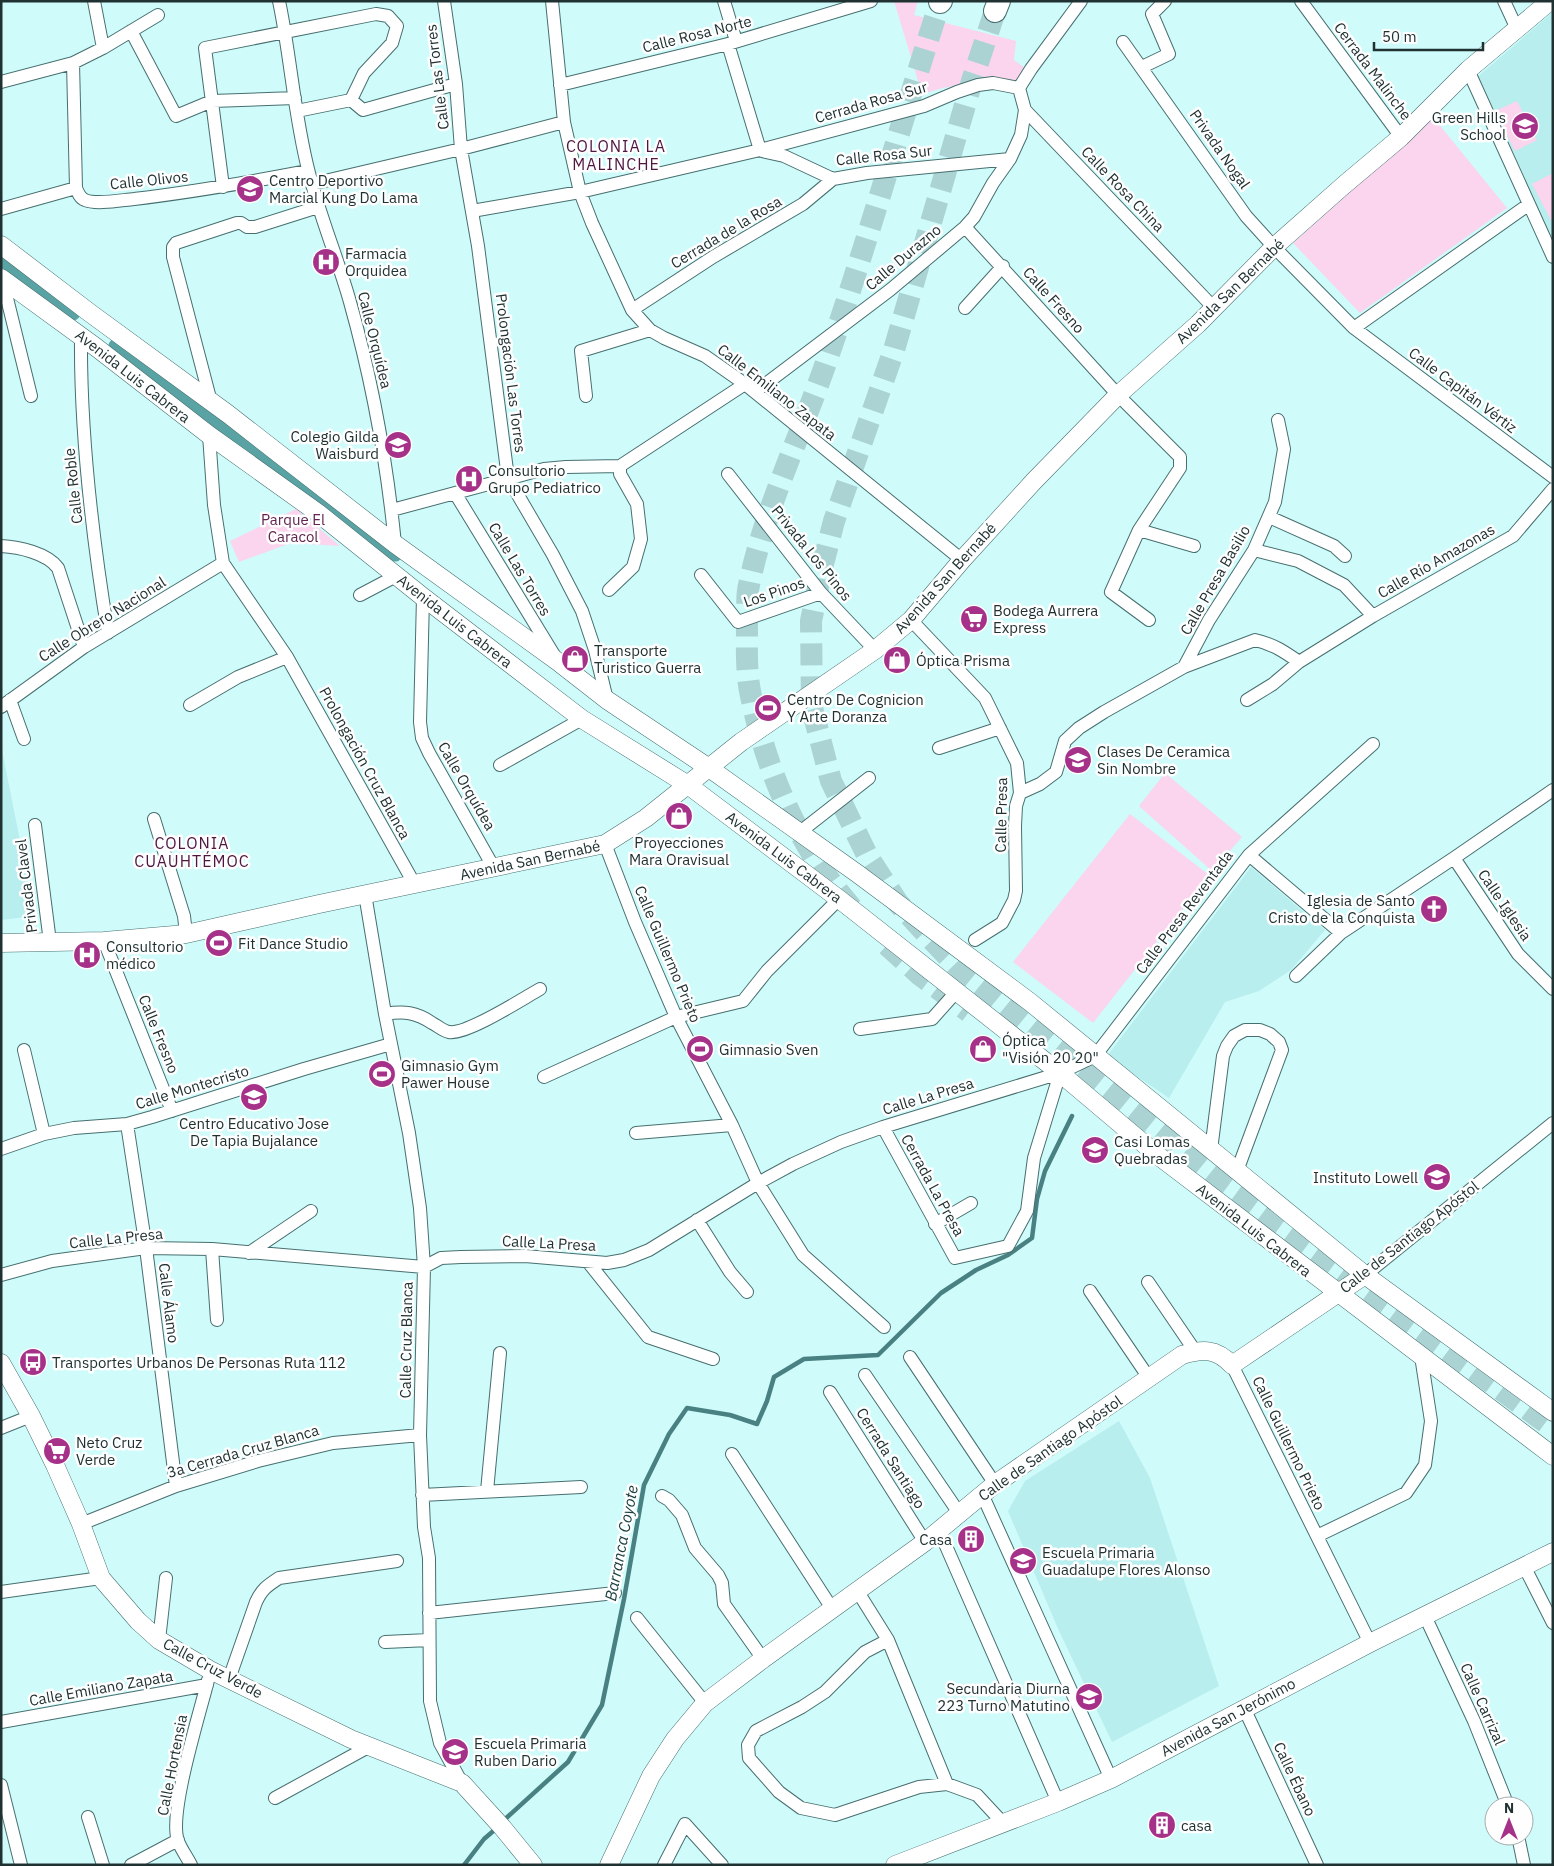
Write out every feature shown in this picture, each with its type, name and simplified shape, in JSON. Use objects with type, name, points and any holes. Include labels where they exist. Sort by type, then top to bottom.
[{"type":"main road","name":"Avenida San Bernabé","points":[[1,944],[104,941],[186,934],[365,894],[416,885],[605,844],[646,818],[741,742],[875,650],[911,620],[962,560],[1034,481],[1118,395],[1214,308],[1274,247],[1401,137],[1468,70],[1550,1]]},
{"type":"main road","name":"Avenida Luis Cabrera","points":[[1,245],[211,402],[395,544],[557,661],[607,700],[800,832],[1030,1002],[1365,1274],[1553,1412]]},
{"type":"main road","name":"Avenida Luis Cabrera","points":[[2,278],[80,335],[209,435],[318,513],[396,576],[582,719],[688,784],[839,898],[1060,1073],[1156,1154],[1336,1293],[1553,1456]]},
{"type":"main road","points":[[80,335],[77,324],[78,320],[81,315],[90,313]]},
{"type":"main road","points":[[97,348],[105,348],[112,343],[114,329]]},
{"type":"main road","name":"Calle de Santiago Apóstol","points":[[1232,1364],[1365,1274]]},
{"type":"main road","points":[[1196,1351],[1210,1351],[1223,1355],[1232,1364]]},
{"type":"main road","name":"Calle de Santiago Apóstol","points":[[609,1865],[652,1776],[675,1739],[704,1703],[925,1542],[989,1489],[1182,1355],[1196,1351]]},
{"type":"main road","name":"Calle Cruz Verde","points":[[1,1363],[31,1416],[81,1524],[101,1578],[121,1602],[159,1640],[208,1678],[229,1679],[370,1746],[462,1783],[533,1865]]},
{"type":"main road","name":"Avenida San Jerónimo","points":[[895,1865],[1058,1802],[1111,1779],[1370,1643],[1553,1552]]},
{"type":"street","points":[[94,1],[103,48]]},
{"type":"street","name":"Calle Orquídea","points":[[279,1],[308,171],[350,303],[360,343],[392,510],[395,544]]},
{"type":"street","name":"Calle Las Torres","points":[[444,1],[456,84],[462,149]]},
{"type":"street","name":"Calle Emiliano Zapata","points":[[552,1],[564,122],[580,192],[632,310],[650,330],[705,356],[750,388],[962,560]]},
{"type":"street","points":[[724,1],[732,43],[760,150]]},
{"type":"street","name":"Calle Rosa Norte","points":[[560,84],[732,43],[853,4],[871,1]]},
{"type":"street","points":[[1019,88],[1030,69],[1081,1]]},
{"type":"street","points":[[1142,68],[1169,54],[1152,14],[1165,1]]},
{"type":"street","name":"Cerrada Malinche","points":[[1301,1],[1401,137]]},
{"type":"street","points":[[1504,1],[1517,29]]},
{"type":"street","points":[[223,188],[205,48],[376,14],[388,16],[397,26],[392,43],[364,74],[350,100]]},
{"type":"street","points":[[1,82],[73,63],[103,48],[158,15]]},
{"type":"street","points":[[131,31],[176,116],[212,101],[296,105],[350,100],[363,110],[456,84]]},
{"type":"street","name":"Privada Nogal","points":[[1124,42],[1246,216],[1274,247]]},
{"type":"street","points":[[1,209],[76,188],[73,63]]},
{"type":"street","points":[[1468,70],[1553,258]]},
{"type":"street","name":"Cerrada Rosa Sur","points":[[760,150],[924,106],[978,85],[993,83],[1019,88]]},
{"type":"street","name":"Calle Rosa China","points":[[1019,88],[1025,110],[1214,308]]},
{"type":"street","name":"Calle Durazno","points":[[620,466],[750,388],[890,290],[965,227],[1010,159],[1021,135],[1025,110]]},
{"type":"street","points":[[312,184],[462,149],[564,122]]},
{"type":"street","name":"Prolongación Las Torres","points":[[462,149],[508,478],[553,555],[582,611],[595,650],[607,700]]},
{"type":"street","name":"Calle Rosa Sur","points":[[472,210],[580,192],[760,150],[784,156],[834,179],[884,171],[1010,159]]},
{"type":"street","name":"Calle Olivos","points":[[76,188],[78,195],[86,201],[98,202],[223,188],[308,171]]},
{"type":"street","name":"Cerrada de la Rosa","points":[[632,310],[713,257],[803,204],[834,179]]},
{"type":"street","points":[[1354,328],[1528,204]]},
{"type":"street","points":[[211,402],[173,257],[173,247],[176,243],[241,222],[247,227],[255,227],[318,207]]},
{"type":"street","name":"Calle Fresno","points":[[965,227],[1118,395],[1177,454],[1181,462],[1180,468],[1139,530]]},
{"type":"street","name":"Calle Capitán Vértiz","points":[[1274,247],[1354,328],[1553,477]]},
{"type":"street","points":[[965,308],[1002,266]]},
{"type":"street","points":[[2,278],[31,396]]},
{"type":"street","points":[[586,396],[581,351],[650,330]]},
{"type":"street","name":"Calle Roble","points":[[80,335],[86,465],[108,633]]},
{"type":"street","name":"Calle Presa Basilio","points":[[1184,667],[1209,620],[1254,550],[1275,502],[1284,449],[1278,420]]},
{"type":"street","name":"Prolongación Cruz Blanca","points":[[209,435],[213,498],[223,563],[287,657],[416,885]]},
{"type":"street","points":[[392,510],[544,470],[566,467],[620,466],[620,474],[637,504],[641,539],[632,567],[609,590]]},
{"type":"street","name":"Privada Los Pinos","points":[[728,474],[821,593],[875,650]]},
{"type":"street","name":"Calle Río Amazonas","points":[[1247,700],[1273,684],[1299,662],[1373,616],[1513,536],[1553,488]]},
{"type":"street","name":"Calle Las Torres","points":[[455,493],[557,661]]},
{"type":"street","points":[[1269,517],[1334,546],[1345,556]]},
{"type":"street","points":[[1149,620],[1111,592],[1139,530],[1194,546]]},
{"type":"street","points":[[1,546],[27,551],[55,564],[58,568],[84,647]]},
{"type":"street","points":[[1254,550],[1298,561],[1344,585],[1373,616]]},
{"type":"street","name":"Calle Obrero Nacional","points":[[6,703],[84,647],[223,563]]},
{"type":"street","name":"Los Pinos","points":[[701,575],[738,622],[821,593]]},
{"type":"street","points":[[360,595],[396,576]]},
{"type":"street","name":"Calle Orquídea","points":[[423,597],[420,722],[422,738],[494,868]]},
{"type":"street","name":"Calle Presa","points":[[911,620],[986,698],[1017,763],[1020,793],[1016,806],[1016,891],[1014,900],[1002,923],[975,940]]},
{"type":"street","points":[[1020,793],[1040,784],[1056,772],[1065,741],[1079,728],[1184,667],[1255,640],[1267,642],[1280,648],[1299,662]]},
{"type":"street","points":[[190,705],[238,677],[287,657]]},
{"type":"street","points":[[6,703],[24,739]]},
{"type":"street","points":[[500,765],[568,729],[582,719]]},
{"type":"street","points":[[939,748],[1000,728]]},
{"type":"street","points":[[1249,855],[1372,744]]},
{"type":"street","points":[[800,832],[869,778]]},
{"type":"street","points":[[1296,976],[1341,933],[1553,790]]},
{"type":"street","points":[[154,819],[184,916],[186,934]]},
{"type":"street","name":"Privada Clavel","points":[[36,825],[50,942]]},
{"type":"street","name":"Calle Guillermo Prieto","points":[[605,844],[635,922],[676,1017],[732,1125],[758,1183],[803,1255],[849,1298],[884,1327]]},
{"type":"street","name":"Calle Presa Reventada","points":[[1060,1073],[1095,1056],[1249,855],[1341,933]]},
{"type":"street","name":"Calle Iglesia","points":[[1454,858],[1518,954],[1553,989]]},
{"type":"street","name":"Calle Cruz Blanca","points":[[365,894],[385,1014],[416,1174],[424,1267],[420,1435],[422,1495],[429,1558],[430,1696],[437,1735],[444,1752],[462,1783]]},
{"type":"street","points":[[544,1077],[676,1017],[743,1000],[766,971],[839,898]]},
{"type":"street","name":"Calle Fresno","points":[[104,941],[172,1111]]},
{"type":"street","points":[[385,1014],[408,1012],[425,1018],[448,1032],[456,1032],[476,1025],[540,990]]},
{"type":"street","points":[[860,1029],[932,1019],[957,991]]},
{"type":"street","points":[[1211,1150],[1225,1051],[1234,1036],[1245,1030],[1260,1030],[1279,1042],[1282,1050],[1237,1171]]},
{"type":"street","name":"Calle Montecristo","points":[[1,1149],[44,1134],[74,1128],[127,1124],[391,1044]]},
{"type":"street","points":[[24,1050],[44,1134]]},
{"type":"street","name":"Calle La Presa","points":[[1,1275],[52,1261],[146,1248],[212,1249],[424,1267],[441,1258],[461,1256],[525,1256],[607,1263],[624,1260],[649,1250],[758,1183],[793,1164],[842,1142],[883,1127],[1060,1073]]},
{"type":"street","name":"Cerrada La Presa","points":[[883,1127],[955,1258],[1008,1246],[1027,1211],[1034,1158],[1060,1073]]},
{"type":"street","name":"Calle de Santiago Apóstol","points":[[1365,1274],[1553,1123]]},
{"type":"street","name":"Calle Álamo","points":[[127,1124],[146,1248],[176,1486]]},
{"type":"street","points":[[636,1133],[732,1125]]},
{"type":"street","points":[[935,1224],[971,1203]]},
{"type":"street","points":[[249,1253],[311,1211]]},
{"type":"street","points":[[697,1220],[730,1272],[747,1292]]},
{"type":"street","points":[[212,1249],[217,1320]]},
{"type":"street","points":[[588,1262],[648,1337],[712,1359]]},
{"type":"street","points":[[1148,1282],[1196,1351]]},
{"type":"street","points":[[1090,1291],[1149,1378]]},
{"type":"street","points":[[487,1491],[500,1354]]},
{"type":"street","name":"Calle Guillermo Prieto","points":[[1317,1536],[1406,1493],[1425,1465],[1431,1421],[1421,1356]]},
{"type":"street","points":[[910,1357],[989,1489],[1111,1779]]},
{"type":"street","name":"Calle Guillermo Prieto","points":[[1232,1364],[1370,1643]]},
{"type":"street","points":[[865,1375],[959,1513]]},
{"type":"street","name":"Cerrada Santiago","points":[[830,1392],[925,1542]]},
{"type":"street","points":[[1,1428],[31,1416]]},
{"type":"street","name":"3a Cerrada Cruz Blanca","points":[[81,1524],[176,1486],[258,1461],[333,1443],[420,1435]]},
{"type":"street","points":[[732,1454],[833,1610]]},
{"type":"street","points":[[422,1495],[581,1487]]},
{"type":"street","points":[[662,1496],[669,1500],[682,1516],[695,1548],[718,1575],[722,1583],[724,1604],[763,1659]]},
{"type":"street","points":[[939,1530],[1058,1802]]},
{"type":"street","points":[[229,1679],[256,1602],[262,1590],[270,1584],[279,1578],[397,1561]]},
{"type":"street","points":[[1524,1566],[1553,1623]]},
{"type":"street","points":[[1,1592],[101,1578]]},
{"type":"street","points":[[159,1640],[166,1578]]},
{"type":"street","points":[[858,1592],[888,1640],[947,1784]]},
{"type":"street","points":[[429,1613],[615,1593]]},
{"type":"street","name":"Calle Carrizal","points":[[1425,1616],[1474,1721],[1504,1796]]},
{"type":"street","points":[[637,1618],[704,1703]]},
{"type":"street","points":[[385,1642],[429,1640]]},
{"type":"street","points":[[888,1640],[865,1652],[825,1692],[802,1707],[756,1731],[748,1745],[748,1758],[779,1792],[801,1808],[835,1815],[919,1787],[947,1784],[977,1795],[1002,1823]]},
{"type":"street","name":"Calle Emiliano Zapata","points":[[1,1722],[208,1678]]},
{"type":"street","name":"Calle Hortensia","points":[[191,1865],[178,1840],[178,1808],[183,1779],[208,1678]]},
{"type":"street","name":"Calle Ébano","points":[[1244,1708],[1317,1865]]},
{"type":"street","points":[[275,1798],[370,1746]]},
{"type":"street","points":[[1,1785],[21,1863],[7,1865]]},
{"type":"street","points":[[88,1817],[103,1865]]},
{"type":"street","points":[[664,1865],[685,1824],[722,1865]]},
{"type":"street","points":[[131,1865],[178,1840]]},
{"type":"street","points":[[1520,1846],[1524,1865]]},
{"type":"shaded area","name":"Green Hills School","points":[[1553,12],[1553,252],[1476,78]]},
{"type":"shaded area","points":[[1,745],[35,916],[1,920]]},
{"type":"shaded area","points":[[1251,867],[1325,930],[1291,970],[1259,991],[1225,1002],[1169,1098],[1107,1056]]},
{"type":"shaded area","points":[[1119,1421],[1150,1478],[1219,1686],[1112,1742],[1059,1631],[1008,1511],[1025,1481]]},
{"type":"green space","points":[[894,1],[918,1],[914,15],[1016,41],[1014,60],[1025,68],[1018,83],[994,79],[943,88],[922,94]]},
{"type":"green space","points":[[1517,101],[1537,140],[1515,151],[1495,111]]},
{"type":"green space","points":[[1433,117],[1507,208],[1360,313],[1293,243]]},
{"type":"green space","points":[[1553,173],[1553,224],[1532,184]]},
{"type":"green space","name":"Parque El Caracol","points":[[296,509],[340,546],[291,543],[239,562],[230,541]]},
{"type":"green space","points":[[1165,773],[1242,837],[1212,871],[1139,806]]},
{"type":"green space","points":[[1130,814],[1209,875],[1093,1023],[1013,962]]},
{"type":"waterway","points":[[1,258],[73,313]]},
{"type":"waterway","points":[[116,346],[299,485],[395,554]]},
{"type":"waterway","name":"Barranca Coyote","points":[[503,1821],[568,1762],[602,1705],[624,1599],[644,1485],[669,1434],[687,1408],[730,1415],[757,1424],[767,1401],[774,1377],[804,1359],[878,1355],[941,1293],[976,1270],[1008,1255],[1032,1238],[1037,1199],[1045,1171],[1072,1116]]},
{"type":"waterway","name":"Barranca Coyote","points":[[464,1865],[484,1839],[498,1827]]},
{"type":"tunnel","points":[[852,908],[833,885],[800,834],[775,778],[765,749],[749,683],[747,658],[748,594],[764,527],[843,313],[940,2]]},
{"type":"tunnel","points":[[995,11],[972,81],[894,350],[834,521],[822,568],[811,621],[812,708],[831,781],[868,857],[898,903],[967,976],[1219,1182],[1553,1428]]},
{"type":"tunnel","points":[[887,945],[920,975],[969,1012]]},
{"type":"place","name":"Green Hills School","points":[[1525,126]]},
{"type":"place","name":"Centro Deportivo Marcial Kung Do Lama","points":[[250,189]]},
{"type":"place","name":"Farmacia Orquidea","points":[[326,262]]},
{"type":"place","name":"Colegio Gilda Waisburd","points":[[398,445]]},
{"type":"place","name":"Consultorio Grupo Pediatrico","points":[[469,479]]},
{"type":"place","name":"Bodega Aurrera Express","points":[[974,619]]},
{"type":"place","name":"Transporte Turistico Guerra","points":[[575,659]]},
{"type":"place","name":"Óptica Prisma","points":[[897,660]]},
{"type":"place","name":"Centro De Cognicion Y Arte Doranza","points":[[768,708]]},
{"type":"place","name":"Clases De Ceramica Sin Nombre","points":[[1078,760]]},
{"type":"place","name":"Proyecciones Mara Oravisual","points":[[679,816]]},
{"type":"place","name":"Iglesia de Santo Cristo de la Conquista","points":[[1434,909]]},
{"type":"place","name":"Fit Dance Studio","points":[[219,943]]},
{"type":"place","name":"Consultorio médico","points":[[87,955]]},
{"type":"place","name":"Gimnasio Sven","points":[[700,1049]]},
{"type":"place","name":"Óptica \"Visión 20 20\"","points":[[983,1049]]},
{"type":"place","name":"Gimnasio Gym Pawer House","points":[[382,1074]]},
{"type":"place","name":"Centro Educativo Jose De Tapia Bujalance","points":[[254,1097]]},
{"type":"place","name":"Casi Lomas Quebradas","points":[[1095,1150]]},
{"type":"place","name":"Instituto Lowell","points":[[1437,1177]]},
{"type":"place","name":"Transportes Urbanos De Personas Ruta 112","points":[[33,1362]]},
{"type":"place","name":"Neto Cruz Verde","points":[[57,1451]]},
{"type":"place","name":"Casa","points":[[971,1539]]},
{"type":"place","name":"Escuela Primaria Guadalupe Flores Alonso","points":[[1023,1561]]},
{"type":"place","name":"Secundaria Diurna 223 Turno Matutino","points":[[1089,1697]]},
{"type":"place","name":"Escuela Primaria Ruben Dario","points":[[455,1752]]},
{"type":"place","name":"casa","points":[[1162,1825]]},
{"type":"district","name":"COLONIA LA MALINCHE","points":[[616,155]]},
{"type":"district","name":"COLONIA CUAUHTÉMOC","points":[[192,852]]}]
